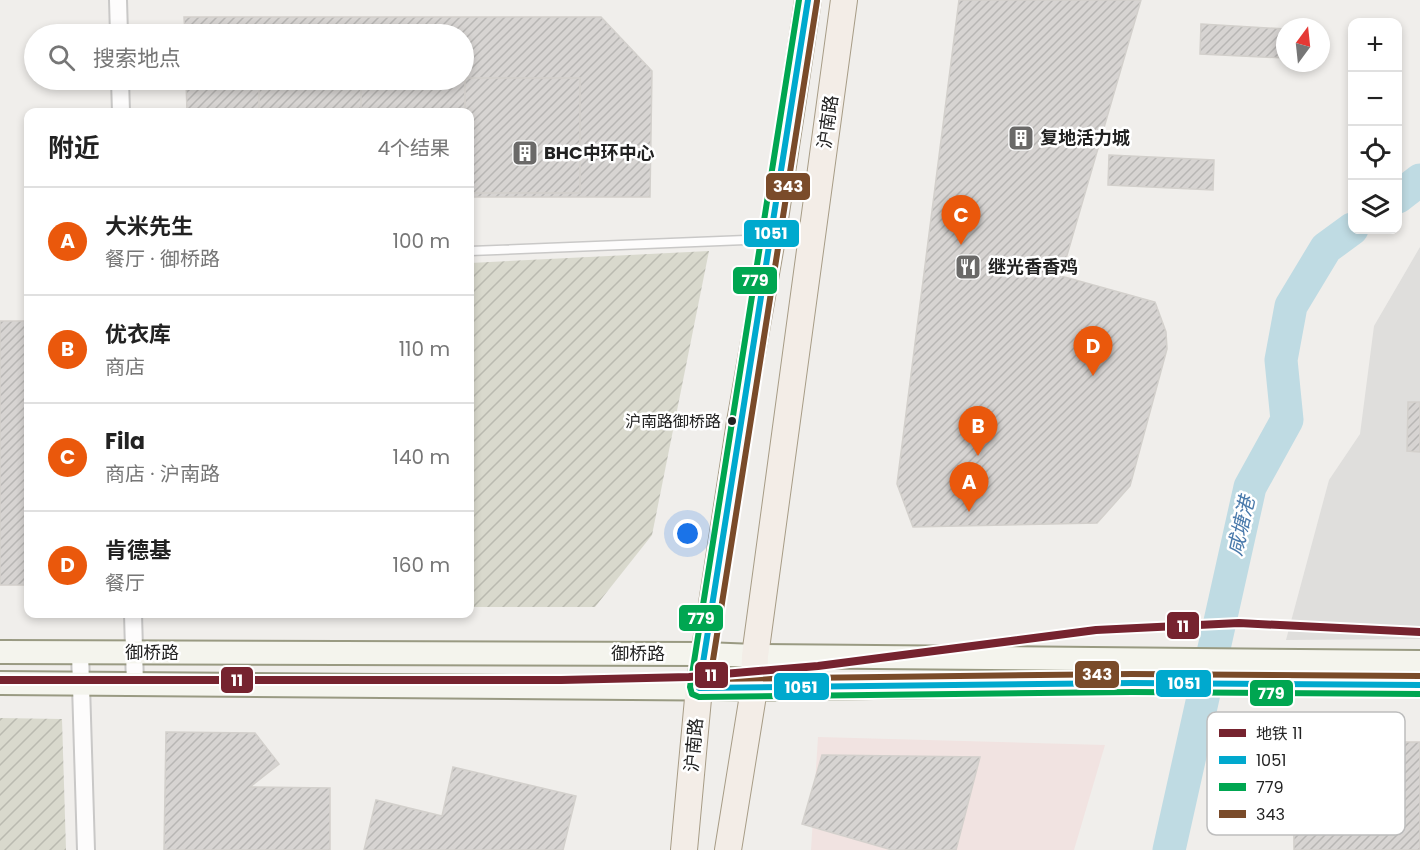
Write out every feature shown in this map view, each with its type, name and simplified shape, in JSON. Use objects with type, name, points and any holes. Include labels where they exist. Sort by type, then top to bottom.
[{"type":"main road","name":"沪南路","points":[[684,850],[699,688],[740,422],[772,239],[808,0]]},
{"type":"main road","name":"沪南路","points":[[728,850],[754,689],[755,657],[844,0]]},
{"type":"main road","name":"御桥路","points":[[0,652],[705,654],[755,657],[1420,662]]},
{"type":"main road","name":"御桥路","points":[[0,683],[754,689],[1132,683],[1420,685]]},
{"type":"street","points":[[118,0],[119,24]]},
{"type":"street","points":[[120,90],[121,108]]},
{"type":"street","points":[[134,618],[135,685]]},
{"type":"street","points":[[80,652],[86,850]]},
{"type":"lane","points":[[474,251],[772,239]]},
{"type":"shaded area","points":[[1420,247],[1420,639],[1286,640],[1329,480],[1360,434],[1374,326]]},
{"type":"shaded area","points":[[709,251],[652,535],[595,607],[474,607],[474,263]]},
{"type":"shaded area","points":[[0,718],[62,719],[66,850],[0,850]]},
{"type":"shaded area","points":[[818,737],[1105,745],[1074,850],[811,850]]},
{"type":"building","name":"复地活力城","points":[[959,0],[1141,0],[1061,276],[1155,302],[1166,332],[1167,349],[1130,486],[1097,523],[913,527],[897,484]]},
{"type":"building","points":[[184,17],[601,17],[652,71],[650,197],[474,197],[474,108],[187,108],[186,90],[474,90],[474,24],[184,24]]},
{"type":"building","points":[[1201,24],[1276,28],[1276,58],[1200,54]]},
{"type":"building","name":"BHC中环中心","points":[[474,78],[580,78],[580,193],[474,193],[474,108],[465,108],[465,90],[474,90]]},
{"type":"building","name":"BHC中环中心","points":[[259,90],[361,90],[361,108],[259,108]]},
{"type":"building","points":[[1109,155],[1214,160],[1213,190],[1108,185]]},
{"type":"building","points":[[0,321],[24,321],[24,585],[0,585]]},
{"type":"building","points":[[1408,402],[1420,402],[1420,452],[1407,451]]},
{"type":"building","points":[[166,732],[255,733],[279,764],[250,787],[330,788],[330,850],[164,850]]},
{"type":"building","points":[[1405,742],[1420,742],[1420,850],[1294,850],[1294,835],[1405,835]]},
{"type":"building","points":[[822,755],[980,757],[956,850],[892,850],[802,824]]},
{"type":"building","points":[[453,767],[576,796],[563,850],[364,850],[376,800],[442,816]]},
{"type":"waterway","name":"咸塘港","points":[[1402,194],[1420,180]]},
{"type":"waterway","name":"咸塘港","points":[[1169,850],[1250,487],[1287,420],[1281,360],[1291,306],[1326,248],[1348,232]]},
{"type":"metro line","name":"11","points":[[0,680],[561,680],[689,677],[818,666],[1096,630],[1239,623],[1420,632]]},
{"type":"transit line","name":"779","points":[[799,0],[690,687],[692,694],[699,697],[1132,692],[1420,694]]},
{"type":"transit line","name":"1051","points":[[808,0],[699,688],[1132,683],[1420,685]]},
{"type":"transit line","name":"343","points":[[817,1],[710,679],[1132,674],[1420,676]]},
{"type":"place","name":"复地活力城","points":[[1021,138]]},
{"type":"place","name":"BHC中环中心","points":[[525,153]]},
{"type":"place","name":"Fila","points":[[961,245]]},
{"type":"place","name":"继光香香鸡","points":[[968,267]]},
{"type":"place","name":"肯德基","points":[[1093,376]]},
{"type":"place","name":"沪南路御桥路","points":[[732,421]]},
{"type":"place","name":"优衣库","points":[[978,456]]},
{"type":"place","name":"大米先生","points":[[969,512]]}]
